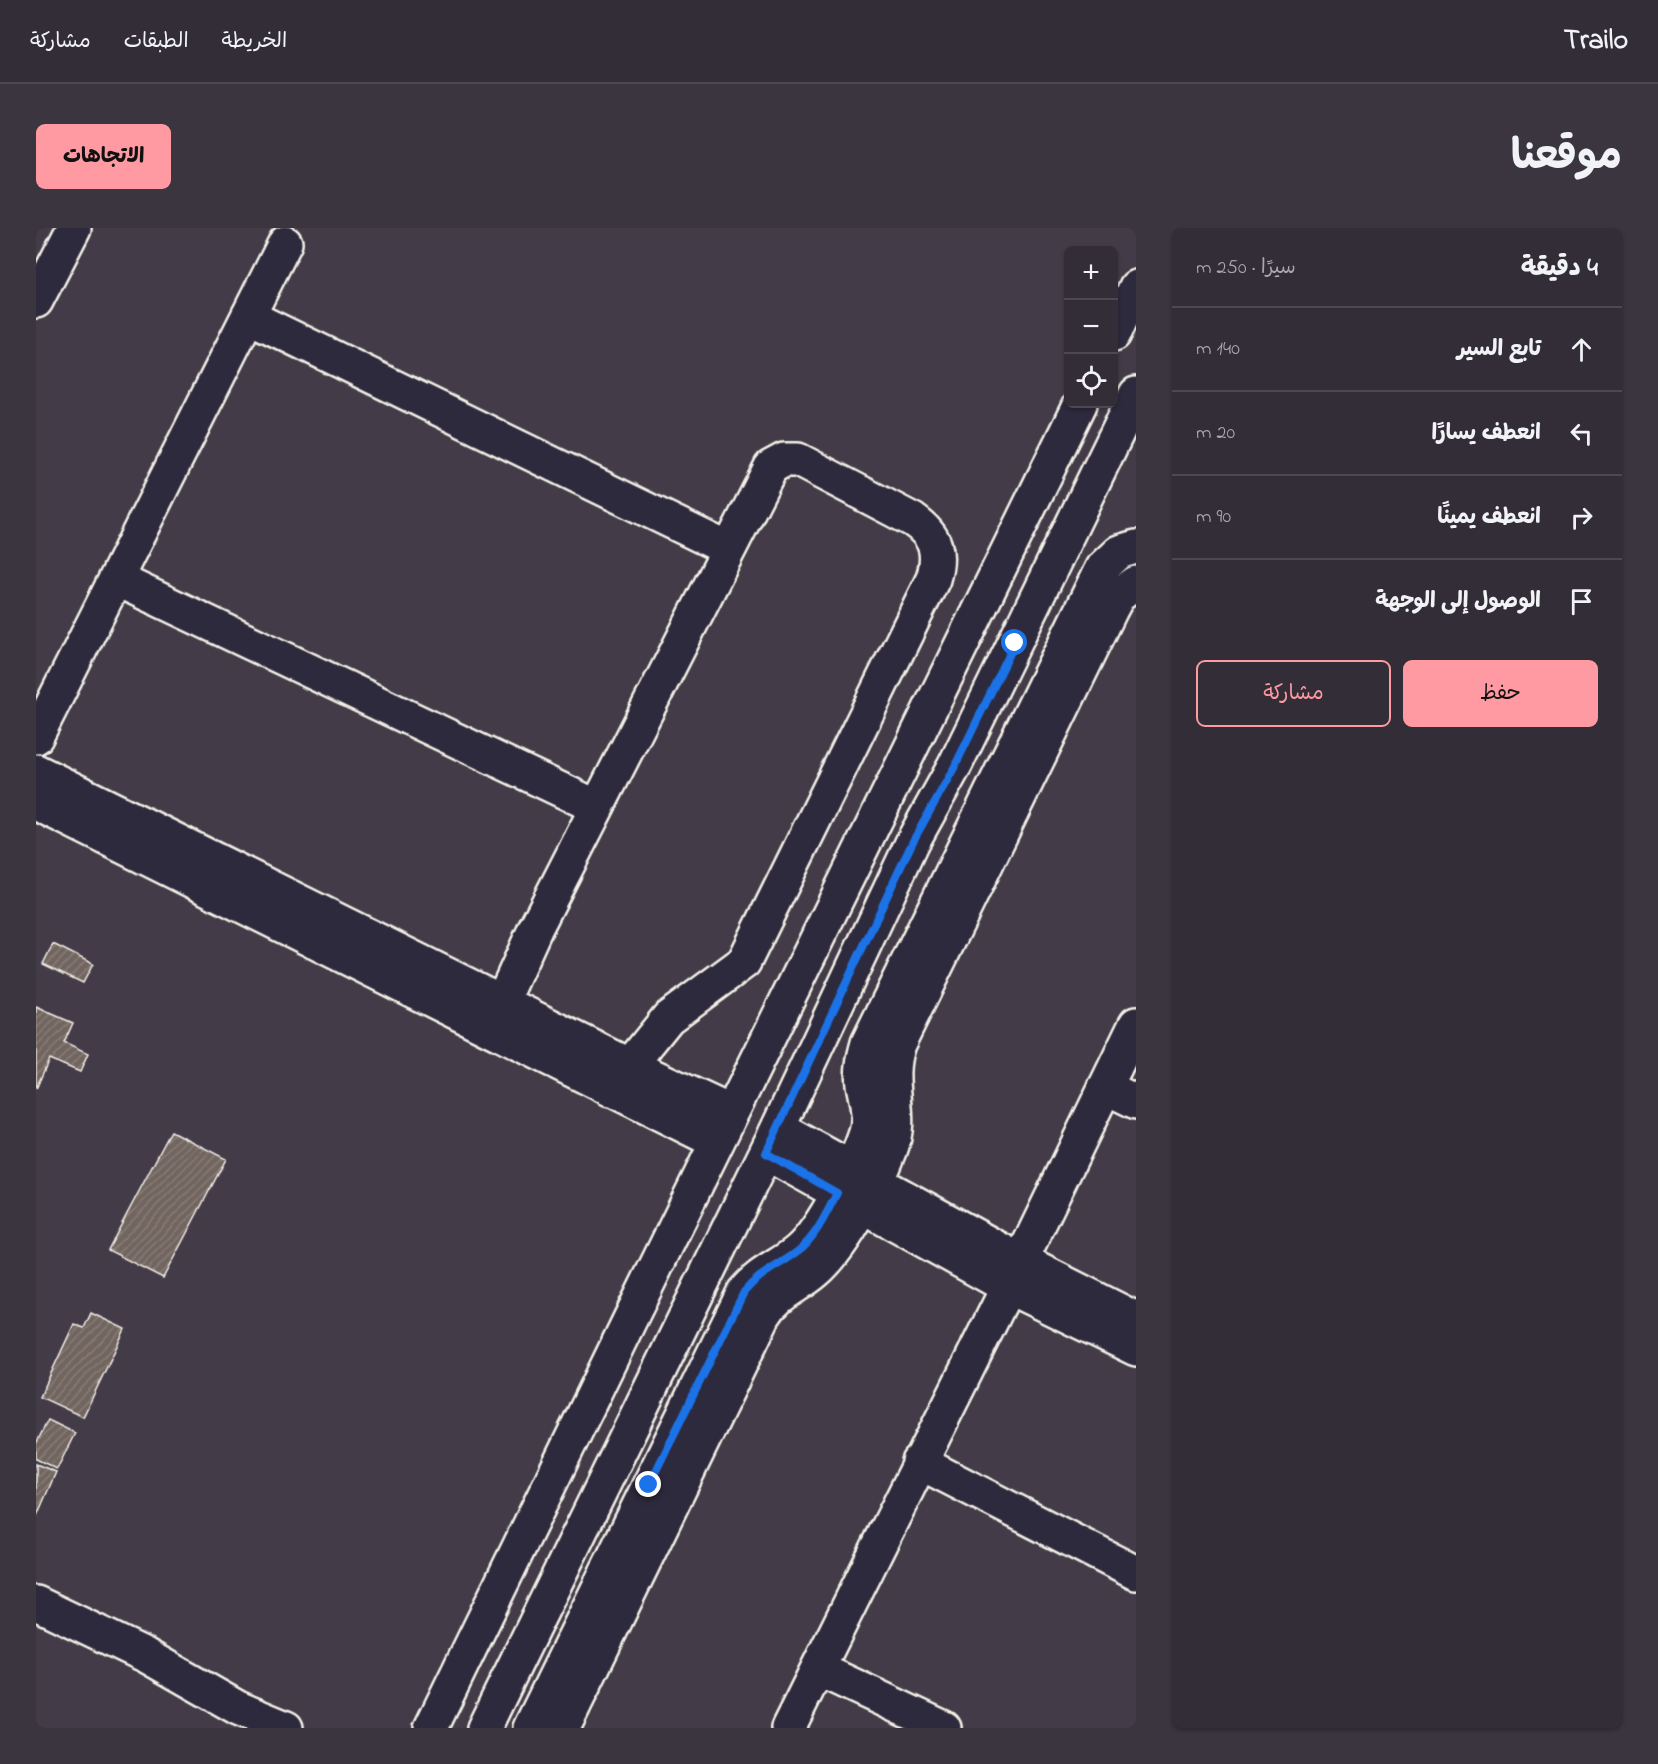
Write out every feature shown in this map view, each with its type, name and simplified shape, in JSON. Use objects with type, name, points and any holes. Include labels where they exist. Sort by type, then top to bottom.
[{"type":"street","points":[[36,301],[73,228]]},
{"type":"street","points":[[36,737],[285,243]]},
{"type":"street","points":[[1118,324],[1136,287]]},
{"type":"street","points":[[248,316],[728,549]]},
{"type":"street","points":[[484,1728],[622,1441],[772,1140],[913,841],[954,768],[1136,394]]},
{"type":"street","points":[[431,1728],[730,1112],[872,825],[914,746],[1078,408]]},
{"type":"street","points":[[495,1014],[536,927],[771,466],[784,460],[798,460],[928,530],[936,545],[938,562],[933,579],[744,962],[668,1018],[620,1078]]},
{"type":"street","points":[[563,1728],[744,1292],[761,1274],[787,1260],[811,1239],[856,1187],[895,1136],[897,1118],[891,1072],[898,1044],[1102,568],[1119,552],[1134,553]]},
{"type":"street","points":[[116,579],[597,807]]},
{"type":"street","points":[[995,815],[1110,609],[1118,596],[1136,583]]},
{"type":"street","points":[[914,746],[918,766],[923,772],[936,776],[954,768]]},
{"type":"street","points":[[36,771],[620,1078],[716,1141]]},
{"type":"street","points":[[36,803],[495,1014]]},
{"type":"street","points":[[872,825],[900,811],[911,821],[913,841]]},
{"type":"street","points":[[788,1728],[1136,1024]]},
{"type":"street","points":[[620,1078],[730,1112]]},
{"type":"street","points":[[1105,1087],[1136,1102]]},
{"type":"street","points":[[772,1140],[1014,1274],[1136,1349]]},
{"type":"street","points":[[1014,1274],[1136,1319]]},
{"type":"street","points":[[578,1427],[577,1455],[583,1462],[591,1465],[600,1464],[622,1441]]},
{"type":"street","points":[[920,1462],[1136,1573]]},
{"type":"street","points":[[532,1518],[553,1504],[564,1504],[571,1511],[574,1543]]},
{"type":"street","points":[[530,1728],[652,1511]]},
{"type":"street","points":[[36,1603],[145,1655],[238,1708],[286,1728]]},
{"type":"street","points":[[818,1669],[944,1728]]},
{"type":"building","points":[[53,944],[93,964],[83,983],[43,964]]},
{"type":"building","points":[[36,1007],[73,1023],[64,1043],[88,1054],[80,1072],[49,1059],[36,1089]]},
{"type":"building","points":[[171,1131],[226,1159],[163,1278],[108,1250]]},
{"type":"building","points":[[91,1313],[125,1329],[83,1417],[40,1397],[74,1324],[84,1328]]},
{"type":"building","points":[[48,1420],[75,1433],[57,1469],[36,1459],[36,1444]]},
{"type":"building","points":[[36,1464],[56,1472],[36,1518]]},
{"type":"route","points":[[649,1485],[744,1292],[761,1274],[787,1260],[811,1239],[837,1193],[766,1153],[913,841],[954,768],[1015,643]]}]
